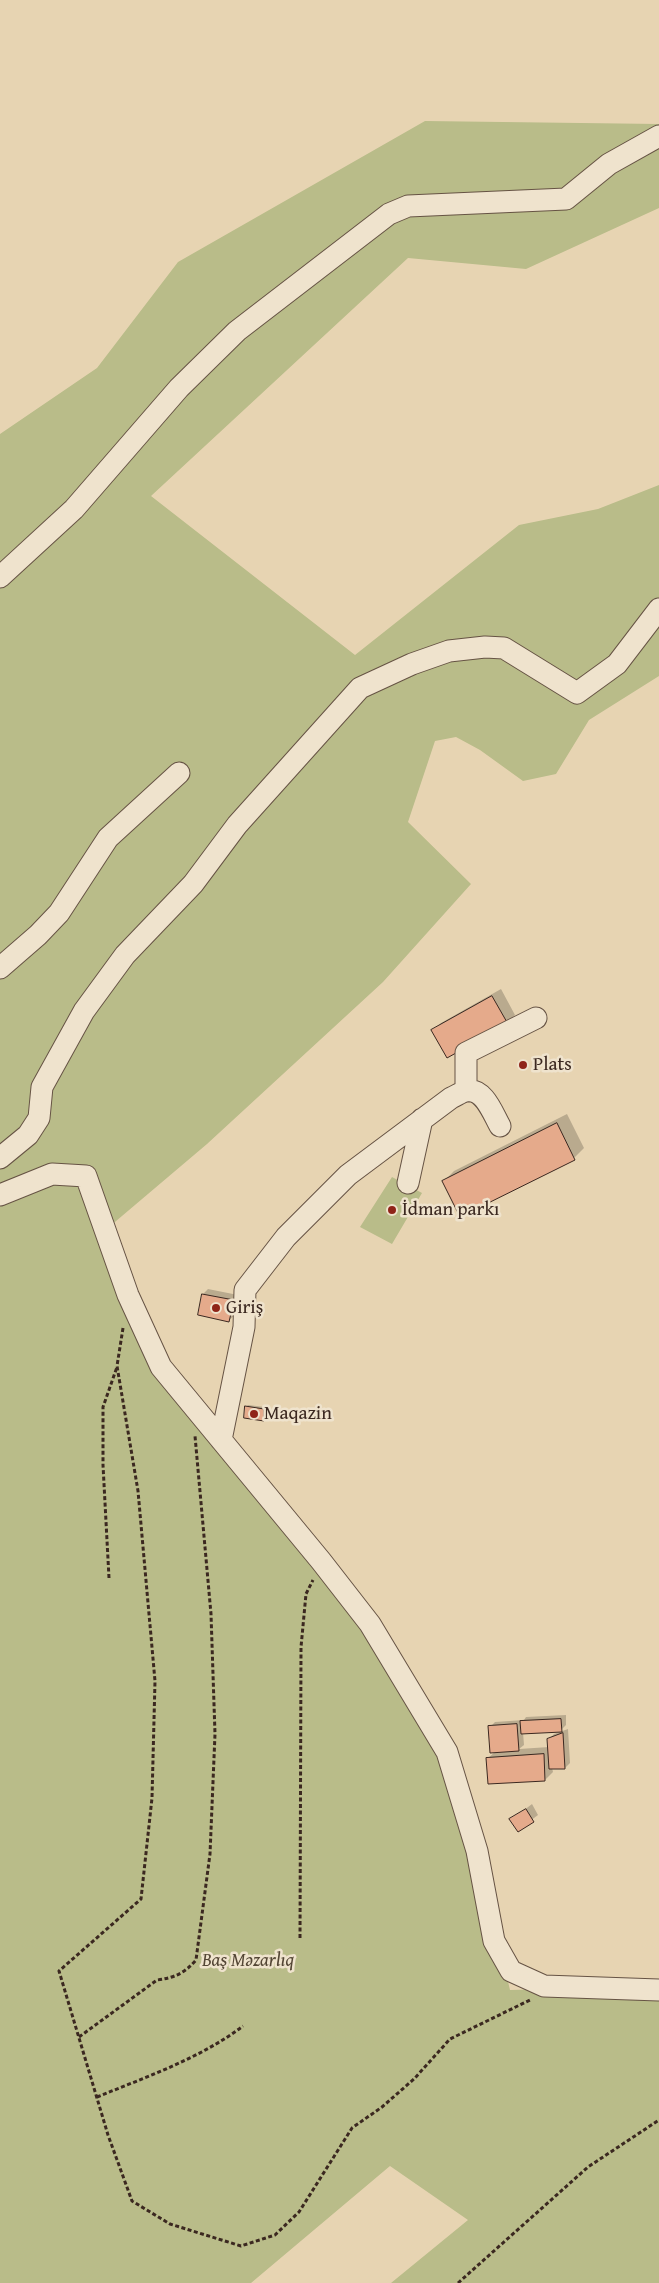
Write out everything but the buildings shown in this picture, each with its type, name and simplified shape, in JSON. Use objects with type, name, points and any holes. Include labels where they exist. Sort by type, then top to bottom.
[{"type":"street","points":[[0,576],[74,509],[179,388],[237,331],[389,214],[408,206],[566,199],[609,164],[659,136]]},
{"type":"street","points":[[0,1158],[28,1135],[39,1118],[42,1087],[84,1011],[125,955],[193,884],[237,825],[360,688],[412,664],[450,651],[485,647],[504,648],[577,693],[617,664],[659,609]]},
{"type":"street","points":[[0,968],[38,935],[59,913],[108,838],[179,773]]},
{"type":"street","points":[[466,1091],[466,1053],[536,1018]]},
{"type":"street","points":[[221,1440],[244,1327],[245,1290],[286,1237],[348,1175],[451,1098],[466,1091],[475,1091],[485,1099],[500,1126]]},
{"type":"street","points":[[408,1183],[422,1119]]},
{"type":"street","points":[[0,1195],[52,1174],[86,1176],[128,1295],[160,1367],[370,1624],[447,1752],[477,1851],[494,1941],[511,1971],[544,1986],[659,1990]]},
{"type":"path","points":[[110,1578],[103,1464],[103,1407],[117,1366],[128,1295]]},
{"type":"path","points":[[117,1366],[138,1491],[147,1592],[154,1681],[152,1798],[141,1899],[59,1972],[97,2097],[132,2201],[170,2224],[241,2246],[275,2235],[299,2212],[352,2128],[382,2107],[414,2080],[450,2039],[531,2000],[544,1986]]},
{"type":"path","points":[[79,2037],[157,1980],[170,1978],[187,1971],[196,1960],[210,1854],[215,1734],[211,1614],[195,1452],[194,1408]]},
{"type":"path","points":[[300,1938],[301,1646],[306,1594],[321,1562]]},
{"type":"path","points":[[97,2097],[151,2075],[223,2041],[243,2026]]},
{"type":"path","points":[[458,2283],[588,2167],[659,2120]]},
{"type":"green space","name":"Baş Məzarlıq","points":[[425,121],[659,124],[659,208],[526,269],[408,258],[151,496],[355,655],[519,525],[598,509],[659,485],[659,676],[589,720],[556,774],[523,781],[480,750],[456,737],[435,741],[408,822],[471,884],[383,982],[207,1144],[109,1227],[133,1322],[271,1483],[373,1615],[461,1784],[510,1990],[618,1987],[659,1990],[659,2283],[391,2283],[468,2220],[390,2166],[251,2283],[0,2283],[0,434],[97,368],[178,262]]},
{"type":"green space","name":"İdman parkı","points":[[392,1177],[422,1193],[392,1244],[360,1227]]},
{"type":"place","name":"Plats","points":[[523,1065]]},
{"type":"place","name":"İdman parkı","points":[[392,1210]]},
{"type":"place","name":"Giriş","points":[[216,1308]]},
{"type":"place","name":"Maqazin","points":[[254,1414]]}]
